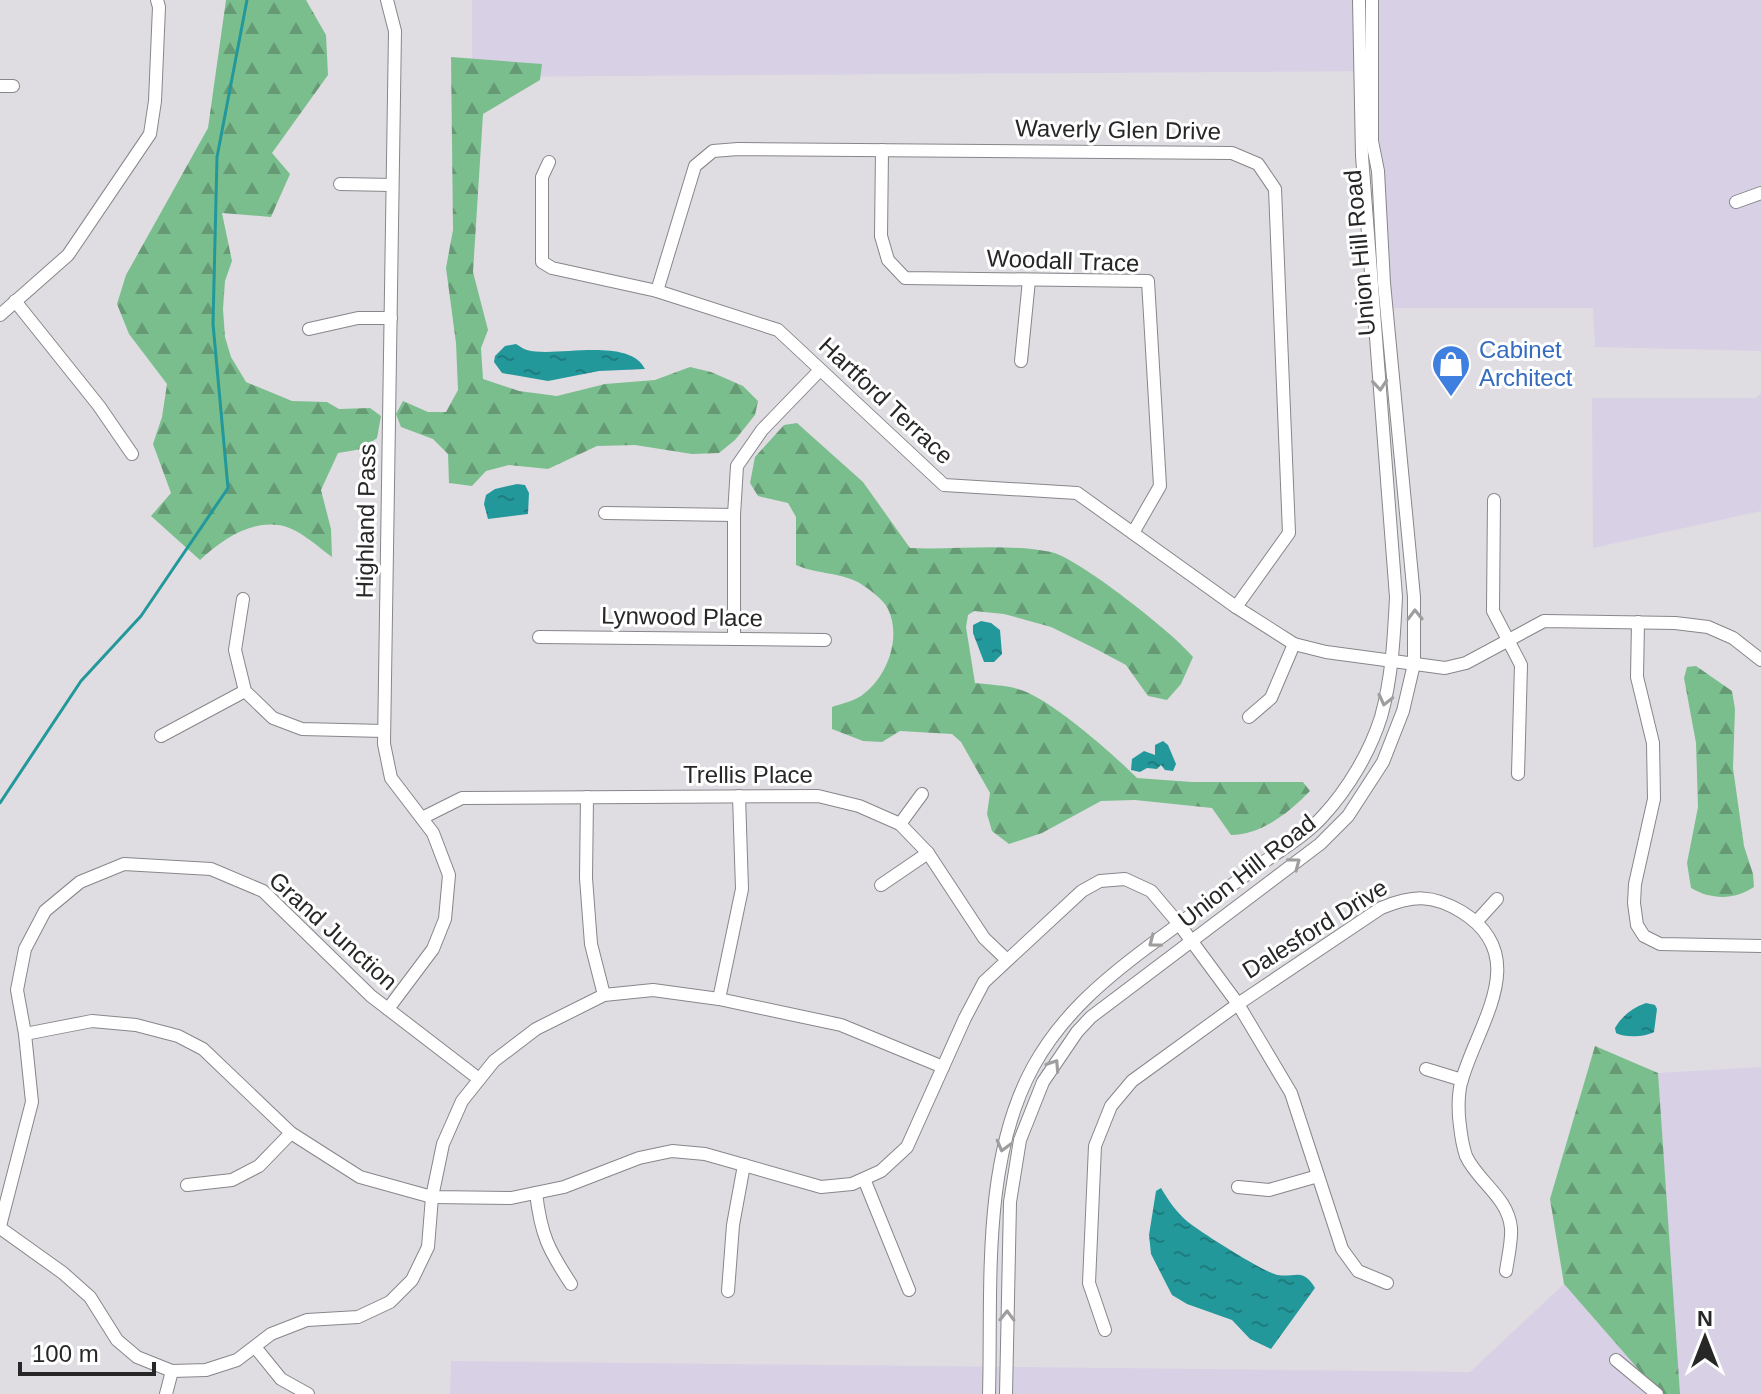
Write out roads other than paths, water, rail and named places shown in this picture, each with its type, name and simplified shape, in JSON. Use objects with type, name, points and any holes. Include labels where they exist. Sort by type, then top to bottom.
[{"type":"street","points":[[0,315],[68,255],[150,134],[155,101],[157,0]]},
{"type":"street","name":"Highland Pass","points":[[387,0],[395,31],[384,744],[391,778],[433,833],[449,875],[445,919],[433,949],[388,1009]]},
{"type":"street","name":"Union Hill Road","points":[[989,1394],[996,1185],[1009,1126],[1021,1093],[1047,1045],[1080,1002],[1119,968],[1323,817],[1371,743],[1386,695],[1392,662],[1395,569],[1362,156],[1359,0]]},
{"type":"street","name":"Union Hill Road","points":[[1006,1394],[1010,1202],[1020,1140],[1032,1107],[1058,1059],[1091,1017],[1320,844],[1348,816],[1383,762],[1403,711],[1414,664],[1414,597],[1384,283],[1378,171],[1372,141],[1372,0]]},
{"type":"street","name":"Woodall Trace","points":[[882,150],[881,236],[888,260],[905,278],[1148,281],[1160,486],[1133,533]]},
{"type":"street","name":"Waverly Glen Drive","points":[[657,291],[695,166],[713,151],[1232,153],[1258,164],[1275,189],[1289,533],[1236,607]]},
{"type":"street","name":"Hartford Terrace","points":[[549,162],[542,177],[542,262],[552,268],[657,291],[778,330],[944,485],[1077,493],[1236,607],[1294,644],[1392,662],[1456,667],[1544,621],[1675,623],[1708,627],[1733,638],[1761,660]]},
{"type":"street","points":[[340,184],[392,185]]},
{"type":"street","points":[[1736,202],[1761,193]]},
{"type":"street","points":[[1021,361],[1029,280]]},
{"type":"street","points":[[15,301],[99,406],[132,454]]},
{"type":"street","points":[[309,329],[358,318],[391,318]]},
{"type":"street","points":[[734,639],[737,466],[762,430],[820,370]]},
{"type":"street","points":[[1494,500],[1493,611],[1521,665],[1518,774]]},
{"type":"street","points":[[605,513],[734,515]]},
{"type":"street","points":[[243,599],[235,650],[245,691],[273,718],[302,729],[384,731]]},
{"type":"street","points":[[1638,622],[1637,677],[1653,743],[1654,799],[1635,884],[1637,925],[1651,942],[1660,944],[1761,946]]},
{"type":"street","name":"Lynwood Place","points":[[539,637],[825,640]]},
{"type":"street","points":[[1249,717],[1271,698],[1294,644]]},
{"type":"street","points":[[161,736],[245,691]]},
{"type":"street","points":[[900,824],[922,794]]},
{"type":"street","points":[[719,999],[742,889],[739,796]]},
{"type":"street","name":"Trellis Place","points":[[422,818],[462,798],[818,796],[859,806],[900,824],[928,853],[984,938],[1007,960]]},
{"type":"street","points":[[587,797],[586,878],[591,944],[604,995]]},
{"type":"street","points":[[881,885],[928,853]]},
{"type":"street","name":"Grand Junction","points":[[479,1079],[371,996],[263,891],[211,869],[124,864],[80,882],[45,911],[25,949],[17,990],[32,1102],[0,1227],[90,1297],[117,1340],[137,1357],[172,1371],[206,1370],[237,1360],[271,1334],[307,1320],[358,1317],[390,1302],[412,1280],[428,1247],[432,1197],[443,1144],[462,1101],[494,1061],[536,1029],[604,995],[653,990],[719,999],[841,1025],[943,1067]]},
{"type":"street","points":[[25,1034],[92,1021],[136,1025],[178,1036],[203,1049],[291,1133],[360,1177],[432,1197],[511,1198],[564,1187],[639,1158],[672,1151],[705,1154],[821,1187],[852,1184],[881,1171],[907,1147],[984,982],[1082,891],[1100,881],[1125,879],[1151,891],[1238,1004],[1291,1093],[1342,1249],[1358,1271],[1387,1283]]},
{"type":"street","name":"Dalesford Drive","points":[[1105,1330],[1089,1283],[1095,1146],[1111,1106],[1132,1081],[1238,1004],[1381,908],[1406,898],[1430,898],[1449,904],[1477,921]]},
{"type":"street","points":[[1497,899],[1477,921],[1490,942],[1497,962],[1498,983],[1462,1080],[1459,1123],[1467,1156],[1503,1205],[1511,1227],[1506,1271]]},
{"type":"street","points":[[1426,1069],[1462,1080]]},
{"type":"street","points":[[187,1185],[232,1180],[259,1166],[291,1133]]},
{"type":"street","points":[[728,1291],[733,1225],[744,1165]]},
{"type":"street","points":[[1238,1187],[1269,1190],[1318,1176]]},
{"type":"street","points":[[864,1179],[909,1290]]},
{"type":"street","points":[[536,1193],[549,1251],[571,1284]]},
{"type":"street","points":[[255,1347],[281,1379],[308,1394]]},
{"type":"street","points":[[1616,1360],[1657,1394]]},
{"type":"street","points":[[166,1394],[172,1371]]},
{"type":"water","points":[[516,344],[539,352],[590,350],[623,353],[636,359],[645,369],[599,371],[548,381],[502,373],[494,362],[495,356],[505,346]]},
{"type":"water","points":[[525,485],[529,493],[528,514],[488,519],[484,504],[486,495],[495,489]]},
{"type":"water","points":[[981,621],[991,623],[1000,630],[1002,654],[994,662],[984,662],[973,633],[973,625]]},
{"type":"water","points":[[1163,741],[1176,764],[1173,771],[1165,770],[1161,765],[1157,769],[1147,768],[1140,772],[1131,770],[1132,759],[1144,751],[1155,755],[1155,745]]},
{"type":"water","points":[[1646,1003],[1655,1005],[1657,1009],[1654,1032],[1635,1036],[1616,1033],[1615,1028],[1624,1016]]},
{"type":"water","points":[[1161,1188],[1184,1218],[1219,1243],[1270,1272],[1284,1276],[1302,1275],[1311,1282],[1315,1288],[1271,1349],[1250,1339],[1232,1320],[1187,1304],[1172,1295],[1151,1254],[1149,1235],[1156,1191]]},
{"type":"waterway","points":[[0,803],[81,681],[141,616],[228,488],[213,324],[217,157],[247,0]]},
{"type":"place","name":"Cabinet Architect","points":[[1451,398]]}]
